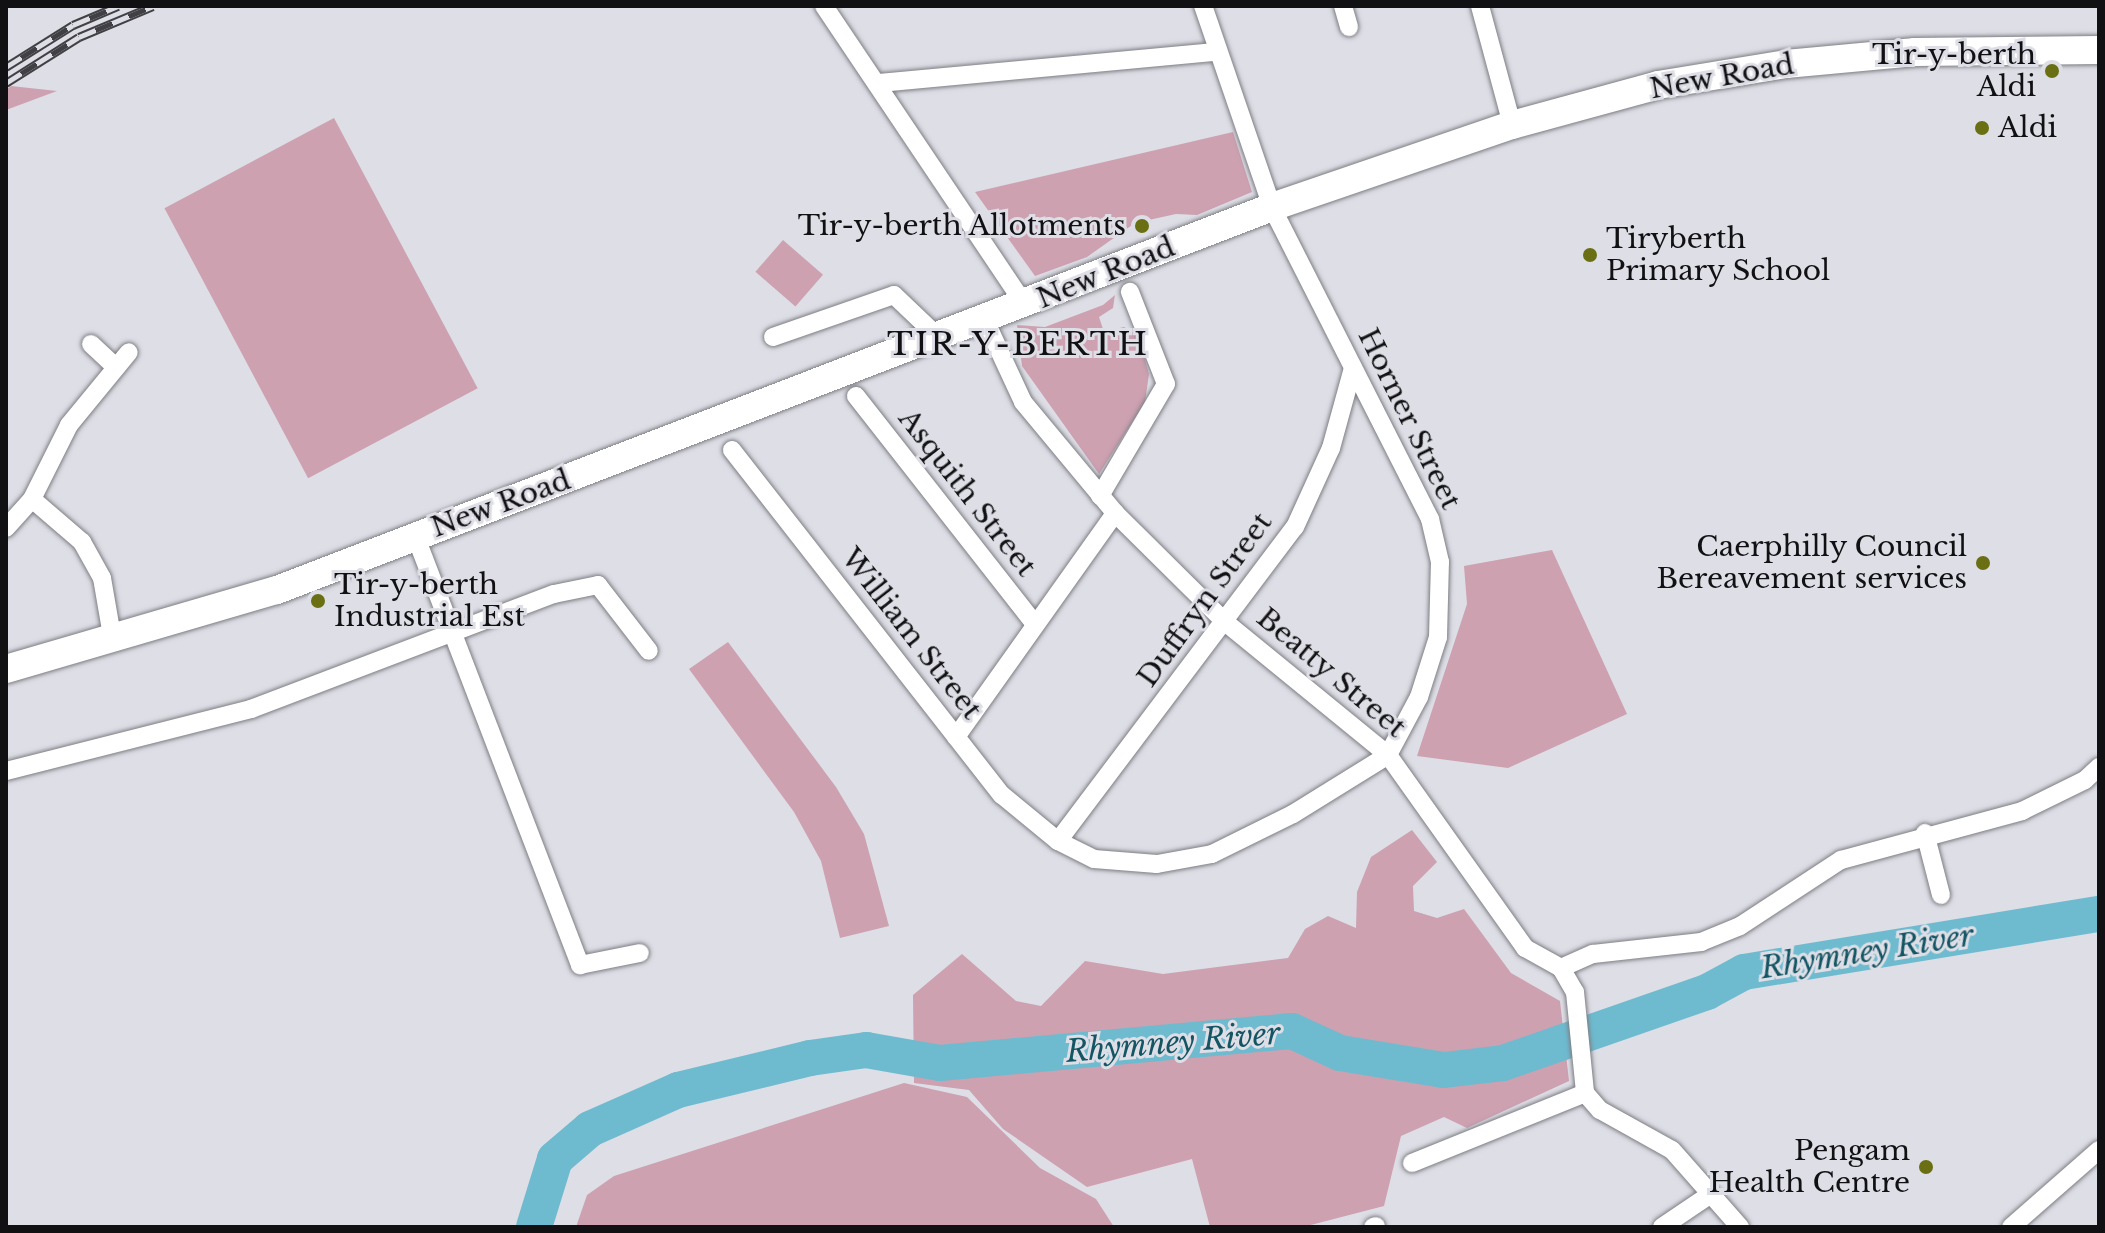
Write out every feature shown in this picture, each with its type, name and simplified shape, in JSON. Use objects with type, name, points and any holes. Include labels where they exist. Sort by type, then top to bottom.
[{"type":"main road","name":"New Road","points":[[6,669],[113,642],[277,590],[1025,305],[1272,207],[1512,125],[1658,85],[1786,64],[1915,52],[2099,50]]},
{"type":"street","points":[[824,6],[880,83],[1025,305]]},
{"type":"street","name":"Horner Street","points":[[1203,6],[1215,52],[1272,207],[1414,482],[1440,562],[1442,604],[1430,667],[1388,755]]},
{"type":"street","points":[[1343,6],[1349,27]]},
{"type":"street","points":[[1480,6],[1512,125]]},
{"type":"street","points":[[880,83],[1215,52]]},
{"type":"street","points":[[1100,496],[1166,384],[1130,292]]},
{"type":"street","points":[[773,337],[894,295],[939,338]]},
{"type":"street","name":"Beatty Street","points":[[985,320],[1023,402],[1115,513],[1225,622],[1388,755],[1525,948],[1561,968]]},
{"type":"street","points":[[91,344],[116,367]]},
{"type":"street","points":[[6,528],[32,499],[69,425],[129,352]]},
{"type":"street","name":"Duffryn Street","points":[[1058,841],[1274,558],[1311,497],[1353,368]]},
{"type":"street","name":"Asquith Street","points":[[856,396],[1034,623]]},
{"type":"street","name":"William Street","points":[[732,450],[1002,795],[1058,841],[1094,859],[1124,864],[1212,854],[1293,814],[1388,755]]},
{"type":"street","points":[[32,499],[88,554],[102,578],[113,642]]},
{"type":"street","points":[[956,737],[1115,513]]},
{"type":"street","points":[[415,535],[450,636],[580,965],[640,953]]},
{"type":"street","points":[[6,771],[251,709],[554,594],[598,585],[649,651]]},
{"type":"street","points":[[1740,1227],[1672,1150],[1600,1110],[1584,1084],[1575,992],[1561,968],[1593,954],[1701,942],[1740,926],[1841,860],[1925,833],[2022,811],[2085,780],[2099,767]]},
{"type":"street","points":[[1925,833],[1941,895]]},
{"type":"street","points":[[1412,1163],[1584,1084]]},
{"type":"street","points":[[2011,1227],[2099,1150]]},
{"type":"street","points":[[1662,1227],[1711,1194]]},
{"type":"shaded area","points":[[11,86],[57,91],[6,110],[6,90]]},
{"type":"shaded area","points":[[334,118],[478,388],[308,478],[164,208]]},
{"type":"shaded area","points":[[1233,132],[1252,192],[1197,215],[1176,214],[1135,223],[1087,257],[1035,276],[975,192]]},
{"type":"shaded area","points":[[783,240],[823,275],[795,306],[755,272]]},
{"type":"shaded area","points":[[1115,295],[1113,308],[1099,317],[1104,332],[1124,327],[1138,335],[1149,374],[1145,402],[1099,474],[1022,366],[1017,325],[1045,327],[1103,305]]},
{"type":"shaded area","points":[[1552,550],[1627,714],[1508,768],[1417,756],[1467,604],[1464,566]]},
{"type":"shaded area","points":[[728,642],[836,787],[864,834],[889,926],[840,938],[821,861],[794,812],[689,669]]},
{"type":"shaded area","points":[[1412,830],[1437,862],[1413,886],[1414,911],[1437,918],[1464,909],[1511,973],[1560,1001],[1569,1081],[1467,1128],[1444,1117],[1401,1136],[1384,1206],[1303,1227],[1210,1227],[1192,1159],[1087,1187],[1003,1129],[969,1090],[914,1083],[913,995],[962,954],[1016,1001],[1041,1006],[1085,961],[1163,974],[1288,958],[1305,929],[1328,916],[1356,928],[1357,892],[1371,857]]},
{"type":"shaded area","points":[[904,1083],[967,1097],[1040,1168],[1096,1199],[1114,1227],[576,1227],[587,1195],[614,1176]]},
{"type":"waterway","name":"Rhymney River","points":[[534,1227],[555,1159],[590,1129],[678,1090],[810,1058],[866,1050],[940,1063],[1292,1031],[1340,1053],[1444,1070],[1503,1063],[1707,992],[1744,972],[2099,914]]},
{"type":"railway","points":[[6,67],[73,25],[118,6]]},
{"type":"railway","points":[[6,83],[79,37],[153,6]]},
{"type":"place","name":"Tir-y-berth Aldi","points":[[2052,71]]},
{"type":"place","name":"Aldi","points":[[1982,128]]},
{"type":"place","name":"Tir-y-berth Allotments","points":[[1142,226]]},
{"type":"place","name":"Tiryberth Primary School","points":[[1590,255]]},
{"type":"place","name":"Caerphilly Council Bereavement services","points":[[1983,563]]},
{"type":"place","name":"Tir-y-berth Industrial Est","points":[[318,601]]},
{"type":"place","name":"Pengam Health Centre","points":[[1926,1167]]},
{"type":"district","name":"TIR-Y-BERTH","points":[[1018,344]]}]
